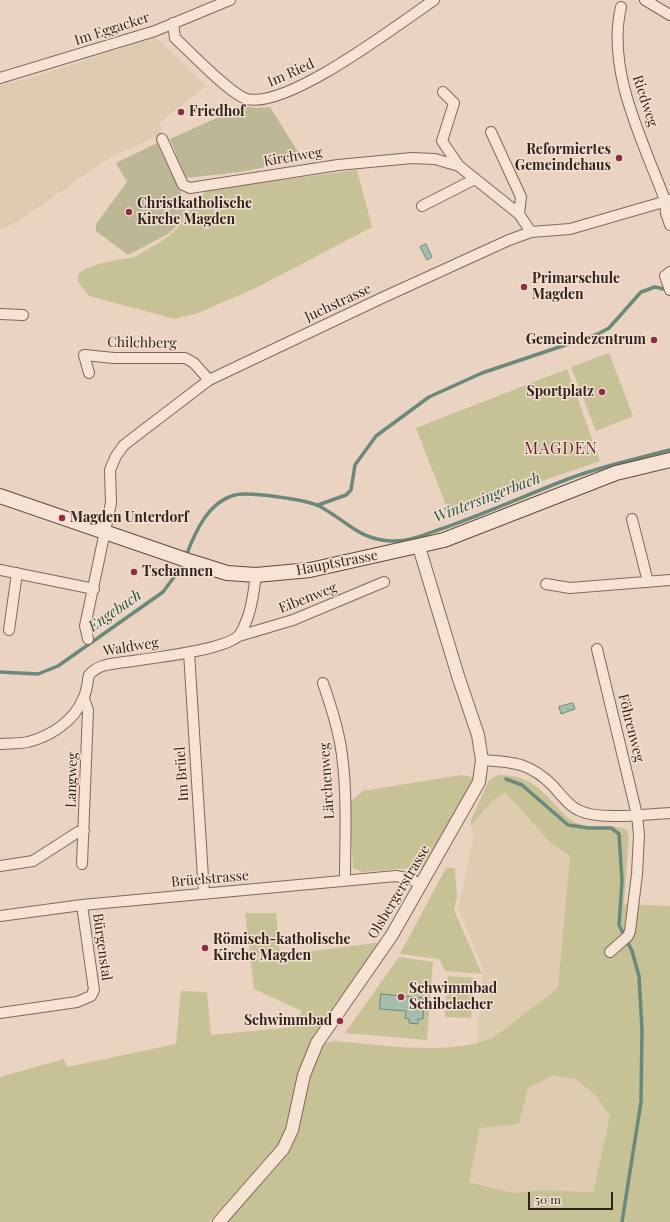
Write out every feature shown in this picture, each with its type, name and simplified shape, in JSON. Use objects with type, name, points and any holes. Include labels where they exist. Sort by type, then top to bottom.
[{"type":"main road","name":"Hauptstrasse","points":[[0,496],[227,573],[256,575],[310,570],[419,547],[467,532],[616,473],[670,460]]},
{"type":"street","name":"Im Eggacker","points":[[0,78],[155,31],[230,0]]},
{"type":"street","name":"Im Ried","points":[[173,23],[175,38],[226,85],[246,99],[270,99],[319,77],[434,0]]},
{"type":"street","points":[[645,0],[670,15]]},
{"type":"street","name":"Riedweg","points":[[621,7],[618,41],[623,80],[628,100],[668,200],[666,213],[670,225]]},
{"type":"street","name":"Kirchweg","points":[[443,92],[454,104],[442,141],[459,166],[519,214],[531,232]]},
{"type":"street","points":[[491,132],[521,197],[519,214]]},
{"type":"street","name":"Kirchweg","points":[[162,139],[183,186],[190,188],[338,165],[412,158],[436,159],[459,166]]},
{"type":"street","points":[[422,206],[475,179]]},
{"type":"street","name":"Juchstrasse","points":[[88,639],[85,626],[106,533],[111,502],[110,470],[116,456],[124,445],[209,380],[384,297],[531,232],[570,229],[668,200]]},
{"type":"street","points":[[667,274],[670,290]]},
{"type":"street","points":[[0,314],[23,315]]},
{"type":"street","name":"Chilchberg","points":[[89,373],[84,355],[114,358],[185,358],[194,364],[209,380]]},
{"type":"street","points":[[632,519],[648,582]]},
{"type":"street","name":"Olsbergerstrasse","points":[[219,1222],[277,1158],[283,1149],[292,1130],[304,1075],[317,1043],[392,935],[479,782],[482,760],[478,735],[458,676],[419,547]]},
{"type":"street","points":[[0,570],[94,589]]},
{"type":"street","points":[[9,630],[17,574]]},
{"type":"street","points":[[240,636],[252,606],[256,575]]},
{"type":"street","points":[[546,584],[570,588],[670,580]]},
{"type":"street","name":"Eibenweg","points":[[240,636],[294,620],[384,582]]},
{"type":"street","name":"Waldweg","points":[[0,744],[28,742],[50,734],[60,727],[75,714],[84,699],[89,675],[102,665],[189,652],[227,644],[240,636]]},
{"type":"street","name":"Föhrenweg","points":[[597,649],[637,815],[639,835],[637,874],[630,931],[628,936],[610,952]]},
{"type":"street","name":"Im Brüel","points":[[189,652],[204,894]]},
{"type":"street","name":"Lärchenweg","points":[[323,683],[334,717],[340,743],[344,791],[345,880]]},
{"type":"street","name":"Langweg","points":[[82,864],[88,710],[84,699]]},
{"type":"street","points":[[482,760],[518,763],[530,767],[545,778],[578,810],[595,816],[670,813]]},
{"type":"street","points":[[0,866],[33,861],[78,832],[84,831]]},
{"type":"street","name":"Brüelstrasse","points":[[0,916],[82,904],[396,876],[411,879],[421,885]]},
{"type":"street","name":"Bürgenstal","points":[[0,1013],[77,1002],[91,996],[94,990],[82,904]]},
{"type":"shaded area","points":[[155,37],[205,85],[204,88],[160,122],[162,134],[114,155],[12,225],[0,228],[0,85],[28,79]]},
{"type":"shaded area","points":[[243,106],[256,108],[270,107],[303,160],[240,172],[186,178],[170,139]]},
{"type":"shaded area","points":[[157,143],[187,206],[183,220],[168,234],[128,255],[96,231],[96,224],[127,182],[116,163]]},
{"type":"shaded area","points":[[357,170],[372,227],[258,287],[198,313],[175,319],[89,296],[78,282],[78,274],[83,270],[102,263],[138,255],[173,233],[187,215],[191,207],[195,206],[206,190]]},
{"type":"shaded area","points":[[426,244],[432,257],[427,260],[420,247]]},
{"type":"shaded area","name":"Sportplatz","points":[[609,353],[633,416],[596,431],[571,367]]},
{"type":"shaded area","points":[[567,369],[600,461],[449,513],[416,428]]},
{"type":"shaded area","points":[[573,703],[575,709],[561,714],[559,707]]},
{"type":"shaded area","points":[[461,775],[474,777],[471,785],[424,867],[362,872],[353,868],[349,803],[363,791]]},
{"type":"shaded area","points":[[498,775],[518,777],[540,789],[570,820],[576,823],[591,826],[615,827],[627,830],[629,837],[624,904],[670,906],[670,1222],[226,1222],[291,1149],[313,1066],[320,1049],[325,1043],[335,1041],[394,1047],[436,1048],[456,1047],[476,1043],[493,1038],[558,988],[570,856],[550,842],[505,792],[491,802],[471,826],[471,820],[489,780]],"holes":[[[553,1076],[576,1079],[597,1097],[610,1116],[593,1192],[542,1190],[514,1193],[469,1182],[480,1128],[519,1124],[528,1088]]]},
{"type":"shaded area","points":[[505,792],[550,842],[570,856],[559,988],[493,1038],[481,1043],[477,1042],[483,969],[458,908],[474,836],[471,826],[491,802]]},
{"type":"shaded area","points":[[446,868],[455,868],[457,897],[454,910],[482,974],[445,971],[439,959],[400,954]]},
{"type":"shaded area","points":[[245,913],[276,913],[280,955],[383,942],[330,1014],[305,1054],[291,1116],[284,1136],[274,1151],[209,1222],[0,1222],[0,1077],[64,1059],[67,1067],[176,1044],[181,991],[207,992],[211,1035],[293,1027],[302,1011],[254,989]]},
{"type":"shaded area","name":"Schwimmbad Schibelacher","points":[[399,957],[433,962],[427,1040],[345,1033]]},
{"type":"shaded area","points":[[448,976],[474,978],[471,1018],[445,1017]]},
{"type":"shaded area","points":[[381,994],[424,998],[423,1019],[418,1019],[418,1024],[409,1023],[409,1019],[405,1018],[406,1011],[380,1009]]},
{"type":"shaded area","points":[[554,1076],[576,1079],[597,1097],[610,1116],[593,1192],[542,1190],[514,1193],[469,1182],[480,1128],[519,1124],[528,1088]]},
{"type":"waterway","points":[[318,505],[346,495],[351,490],[355,465],[376,436],[429,397],[482,373],[598,334],[609,328],[641,292],[655,287],[668,290]]},
{"type":"waterway","name":"Wintersingerbach","points":[[186,556],[198,528],[210,511],[217,504],[235,495],[264,495],[312,504],[328,511],[352,528],[369,537],[397,541],[421,536],[487,512],[580,474],[670,450]]},
{"type":"waterway","name":"Engebach","points":[[0,672],[38,674],[58,666],[163,592],[180,569],[183,562]]},
{"type":"waterway","points":[[506,779],[522,785],[568,825],[589,828],[611,828],[619,834],[622,881],[619,925],[632,951],[639,976],[642,1030],[641,1102],[622,1222]]},
{"type":"place","name":"Friedhof","points":[[181,112]]},
{"type":"place","name":"Reformiertes Gemeindehaus","points":[[619,158]]},
{"type":"place","name":"Christkatholische Kirche Magden","points":[[129,212]]},
{"type":"place","name":"Primarschule Magden","points":[[524,287]]},
{"type":"place","name":"Gemeindezentrum","points":[[654,340]]},
{"type":"place","name":"Sportplatz","points":[[602,392]]},
{"type":"place","name":"Magden Unterdorf","points":[[62,518]]},
{"type":"place","name":"Tschannen","points":[[134,572]]},
{"type":"place","name":"Römisch-katholische Kirche Magden","points":[[205,948]]},
{"type":"place","name":"Schwimmbad Schibelacher","points":[[401,997]]},
{"type":"place","name":"Schwimmbad","points":[[340,1021]]},
{"type":"district","name":"MAGDEN","points":[[561,449]]}]
